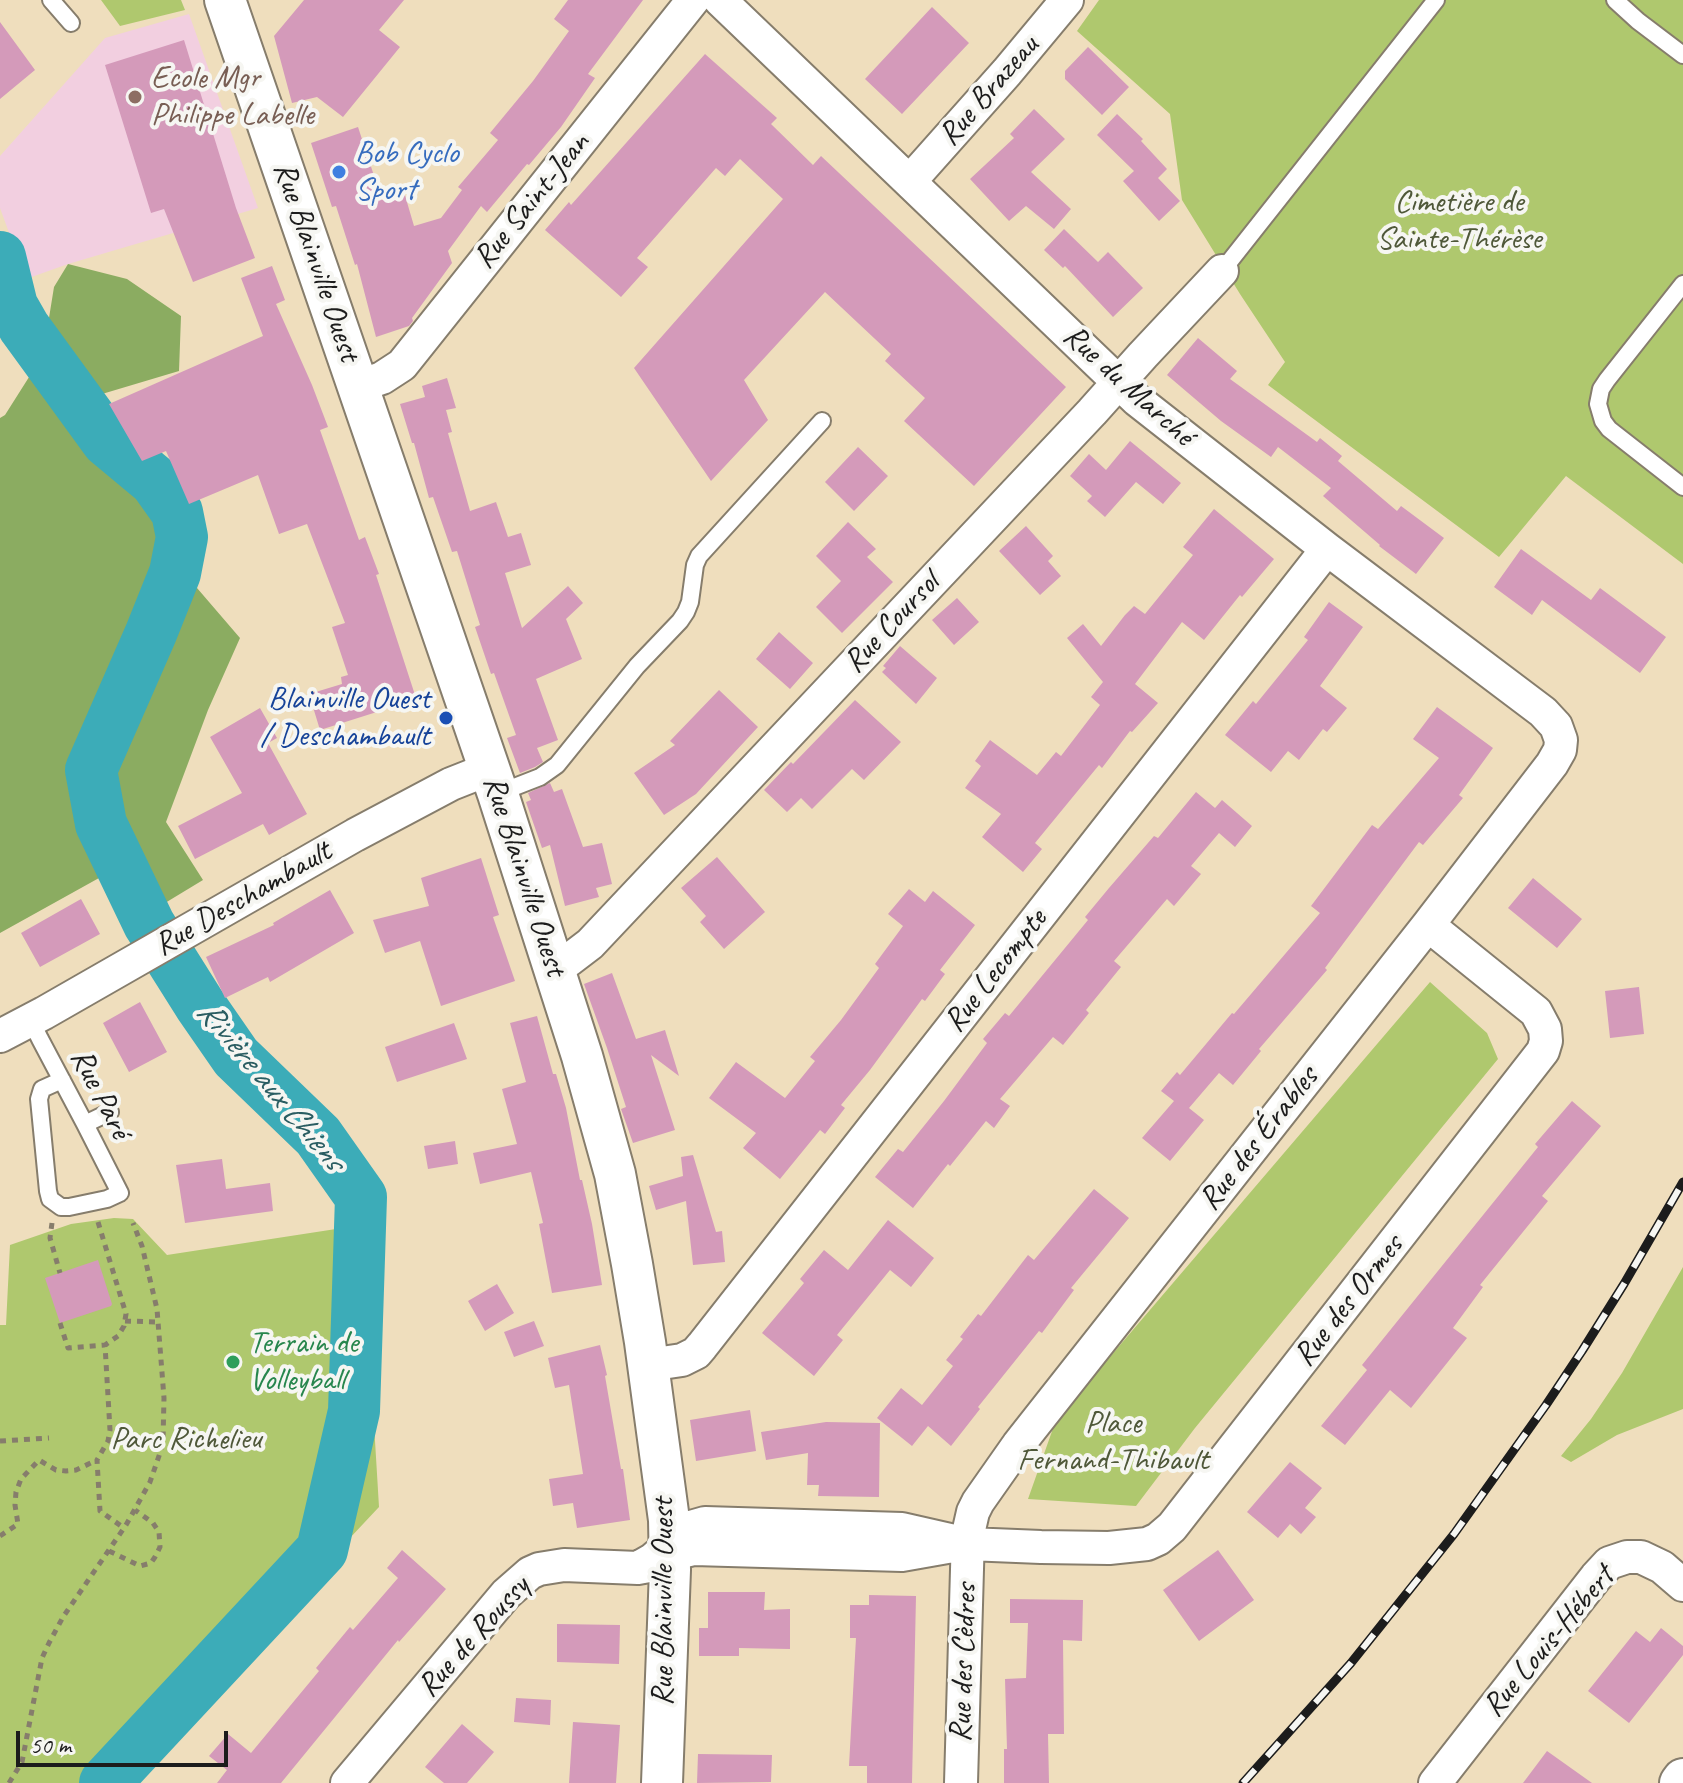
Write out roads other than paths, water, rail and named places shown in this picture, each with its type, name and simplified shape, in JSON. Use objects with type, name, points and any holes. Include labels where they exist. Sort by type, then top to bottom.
[{"type":"street","name":"Rue Blainville Ouest","points":[[225,0],[554,965],[615,1174],[632,1264],[668,1504],[660,1556],[662,1783]]},
{"type":"street","name":"Rue Saint-Jean","points":[[359,386],[382,378],[402,365],[693,0]]},
{"type":"street","name":"Rue du Marché","points":[[720,0],[1137,400],[1543,712],[1556,726],[1561,740]]},
{"type":"street","name":"Rue Brazeau","points":[[910,181],[1067,0]]},
{"type":"street","name":"Rue Coursol","points":[[554,965],[569,960],[590,944],[1222,271]]},
{"type":"street","name":"Rue Lecompte","points":[[648,1365],[682,1360],[702,1346],[1327,549]]},
{"type":"street","name":"Rue des Érables","points":[[968,1544],[973,1512],[1001,1466],[1428,925],[1552,764],[1560,750],[1561,740]]},
{"type":"street","name":"Rue Deschambault","points":[[0,1036],[451,784],[493,782]]},
{"type":"street","name":"Rue des Ormes","points":[[660,1556],[691,1527],[705,1523],[902,1529],[968,1544],[1109,1548],[1147,1544],[1158,1539],[1191,1503],[1537,1060],[1546,1041],[1545,1029],[1536,1012],[1428,925]]},
{"type":"street","name":"Rue des Cèdres","points":[[961,1783],[968,1544]]},
{"type":"street","name":"Rue de Roussy","points":[[347,1783],[506,1594],[530,1573],[550,1566],[660,1556]]},
{"type":"street","name":"Rue Louis-Hébert","points":[[1435,1783],[1609,1563],[1627,1557],[1641,1557],[1662,1567],[1683,1585]]},
{"type":"lane","points":[[51,0],[71,23]]},
{"type":"lane","points":[[1222,271],[1436,0]]},
{"type":"lane","points":[[1626,3],[1638,21],[1683,55]]},
{"type":"lane","points":[[1683,284],[1607,380],[1601,389],[1598,404],[1609,429],[1683,487]]},
{"type":"lane","points":[[493,782],[540,777],[557,765],[637,666],[680,621],[690,602],[699,556],[822,421]]},
{"type":"lane","name":"Rue Paré","points":[[31,1021],[62,1080],[85,1124],[120,1193],[69,1207],[61,1207],[50,1199],[40,1115],[39,1093],[62,1080]]},
{"type":"lane","points":[[85,1124],[110,1112]]},
{"type":"waterway","name":"Rivière aux Chiens","points":[[0,257],[12,306],[24,327],[107,441],[155,481],[177,512],[182,537],[175,573],[91,770],[101,824],[149,924],[236,1057],[318,1136],[361,1197],[354,1411],[322,1550],[105,1783]]},
{"type":"railway","points":[[1243,1783],[1351,1663],[1454,1534],[1582,1351],[1683,1182]]},
{"type":"place","name":"Ecole Mgr Philippe Labelle","points":[[135,97]]},
{"type":"place","name":"Bob Cyclo Sport","points":[[339,172]]},
{"type":"place","name":"Blainville Ouest / Deschambault","points":[[446,718]]},
{"type":"place","name":"Terrain de Volleyball","points":[[233,1362]]},
{"type":"park label","name":"Cimetière de Sainte-Thérèse","points":[[1459,222]]},
{"type":"park label","name":"Parc Richelieu","points":[[186,1440]]},
{"type":"park label","name":"Place Fernand-Thibault","points":[[1113,1442]]}]
